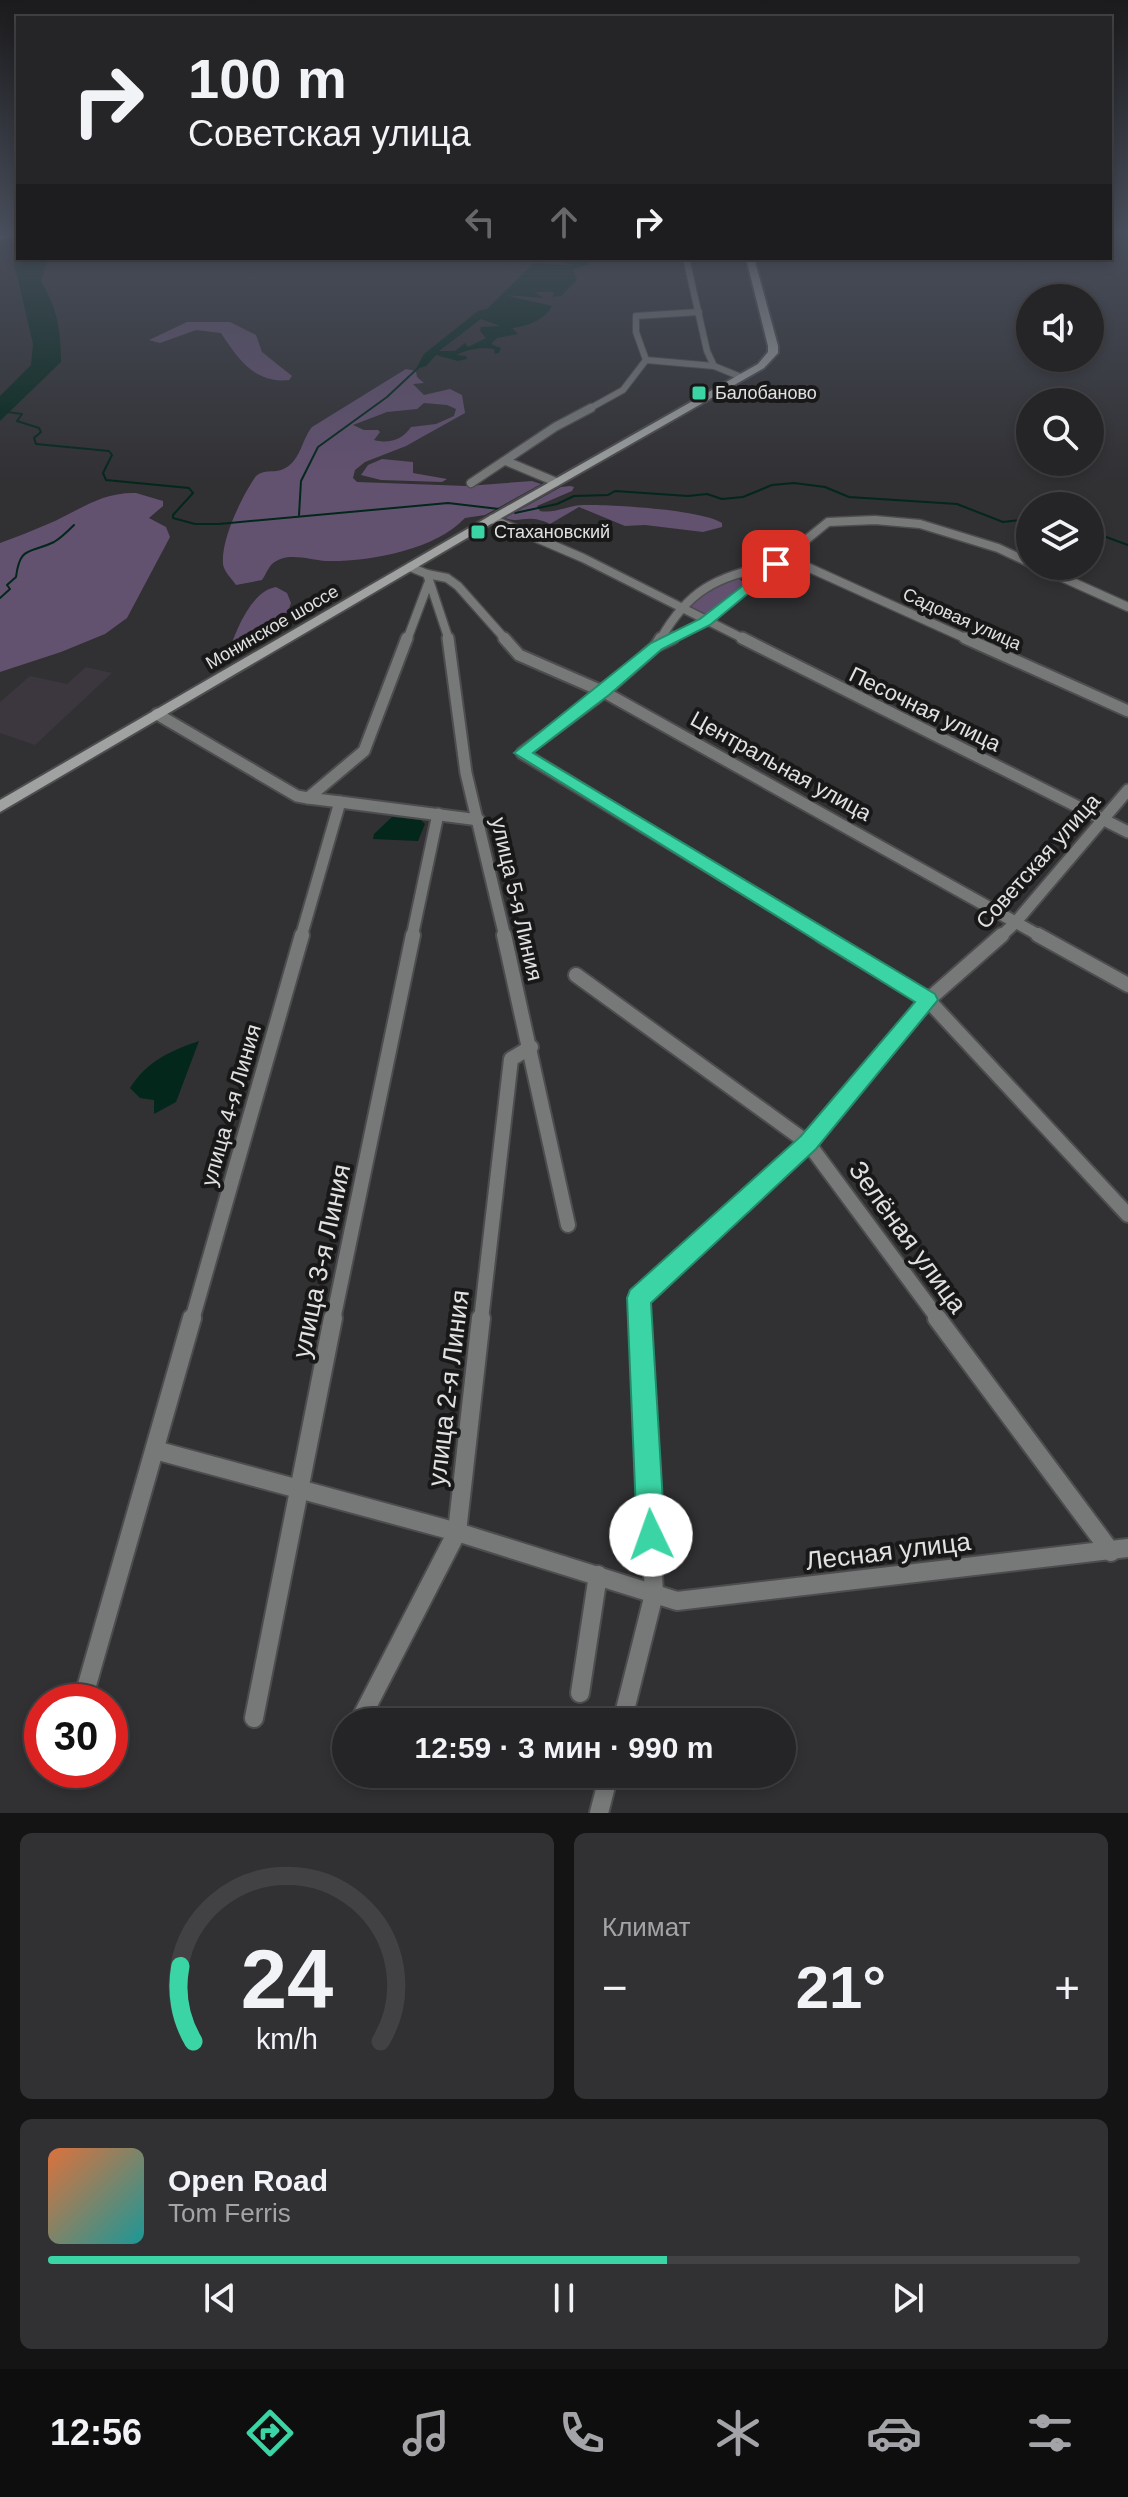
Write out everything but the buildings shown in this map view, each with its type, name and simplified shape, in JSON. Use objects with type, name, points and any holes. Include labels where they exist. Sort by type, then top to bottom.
[{"type":"main road","name":"Монинское шоссе","points":[[0,807],[559,480],[761,366],[773,353],[764,315]]},
{"type":"street","points":[[646,360],[636,332],[636,316],[658,315]]},
{"type":"street","points":[[700,315],[707,351],[714,366]]},
{"type":"street","points":[[646,360],[714,366],[741,377]]},
{"type":"street","points":[[471,483],[555,427],[623,390],[646,360]]},
{"type":"street","points":[[506,461],[559,480]]},
{"type":"street","points":[[492,519],[583,558],[680,606]]},
{"type":"street","points":[[1016,556],[920,524],[875,520],[828,522],[705,622],[656,646],[604,692],[522,753],[928,1000],[1128,1215]]},
{"type":"street","points":[[656,646],[680,606],[708,584],[780,560]]},
{"type":"street","name":"Садовая улица","points":[[780,560],[795,562],[1128,711]]},
{"type":"street","name":"Центральная улица","points":[[410,567],[427,579],[447,578],[458,586],[519,655],[604,692],[1128,985]]},
{"type":"street","points":[[308,798],[364,751],[427,579]]},
{"type":"street","name":"улица 5-я Линия","points":[[427,579],[449,641],[466,773],[531,1047],[568,1225]]},
{"type":"street","points":[[1068,580],[1128,607]]},
{"type":"street","name":"Песочная улица","points":[[680,606],[705,622],[1128,832]]},
{"type":"street","points":[[157,714],[297,796],[479,820]]},
{"type":"street","name":"Советская улица","points":[[654,1594],[639,1298],[808,1143],[928,1000],[1015,923],[1128,790]]},
{"type":"street","name":"улица 4-я Линия","points":[[87,1684],[340,802]]},
{"type":"street","name":"улица 3-я Линия","points":[[254,1718],[298,1487],[438,814]]},
{"type":"street","name":"Зелёная улица","points":[[576,975],[808,1143],[1119,1550]]},
{"type":"street","name":"улица 2-я Линия","points":[[366,1708],[457,1532],[511,1059],[531,1047]]},
{"type":"street","name":"Лесная улица","points":[[155,1450],[457,1532],[677,1601],[1119,1550]]},
{"type":"street","points":[[580,1693],[598,1575]]},
{"type":"street","points":[[626,1708],[654,1594]]},
{"type":"street","points":[[599,1813],[605,1788]]},
{"type":"shaded area","points":[[26,315],[55,315],[61,362],[0,421],[0,396],[31,365],[33,344]]},
{"type":"shaded area","points":[[473,315],[545,315],[535,322],[512,328],[518,334],[497,338],[491,344],[501,348],[499,353],[495,354],[494,349],[480,348],[457,355],[466,356],[467,359],[458,361],[436,355],[426,366],[416,369],[424,354]],"holes":[[[481,319],[500,326],[481,327],[480,331],[486,338],[468,347],[465,343],[455,351],[439,351]]]},
{"type":"shaded area","points":[[187,322],[230,322],[256,335],[262,352],[292,376],[289,380],[277,380],[257,374],[241,360],[221,333],[196,330],[160,343],[149,340]]},
{"type":"shaded area","points":[[406,369],[416,371],[417,377],[424,383],[413,384],[424,395],[450,389],[462,395],[465,413],[406,446],[365,462],[355,470],[353,478],[357,482],[467,486],[532,481],[541,484],[485,515],[465,518],[452,529],[419,546],[381,556],[343,561],[284,558],[272,564],[262,580],[236,585],[226,573],[223,554],[239,506],[256,476],[281,470],[293,462],[312,427]],"holes":[[[424,403],[456,409],[454,416],[436,424],[411,427],[404,435],[390,441],[374,440],[380,432],[378,430],[364,430],[353,425],[387,412],[417,409]]]},
{"type":"shaded area","points":[[382,459],[413,462],[413,473],[447,479],[442,482],[381,480],[361,475],[368,465]]},
{"type":"shaded area","points":[[561,487],[574,487],[572,491],[537,506],[540,511],[583,505],[634,507],[712,518],[722,523],[722,527],[703,532],[645,525],[625,526],[579,507],[550,524],[535,519],[505,518]]},
{"type":"shaded area","points":[[136,493],[163,501],[163,506],[149,518],[166,527],[170,537],[127,618],[105,634],[0,672],[0,543],[101,499]]},
{"type":"shaded area","points":[[738,578],[745,584],[709,615],[702,616],[688,607],[713,588]]},
{"type":"shaded area","points":[[276,587],[287,593],[291,603],[288,612],[243,654],[227,657],[251,605],[267,590]]},
{"type":"shaded area","points":[[86,667],[112,673],[35,745],[0,733],[0,702],[30,676],[67,684]]},
{"type":"shaded area","points":[[392,817],[421,820],[425,824],[418,841],[373,839],[374,834]]},
{"type":"shaded area","points":[[199,1041],[176,1102],[154,1114],[154,1100],[140,1098],[130,1088],[160,1058]]},
{"type":"waterway","points":[[299,515],[301,481],[318,447],[387,397],[418,368]]},
{"type":"waterway","points":[[0,411],[22,414],[17,421],[39,428],[41,432],[34,438],[36,444],[109,451],[112,455],[103,473],[106,480],[189,488],[193,493],[173,518],[195,524],[448,503],[499,509]]},
{"type":"waterway","points":[[515,513],[557,504],[574,496],[608,495],[615,491],[688,496],[707,494],[722,499],[743,497],[772,485],[794,483],[825,487],[849,497],[957,504],[1003,522],[1016,521]]},
{"type":"waterway","points":[[0,598],[10,589],[7,585],[16,577],[23,555],[54,542],[74,525]]},
{"type":"waterway","points":[[1104,536],[1128,545]]},
{"type":"place","name":"Балобаново","points":[[699,393]]},
{"type":"place","name":"Стахановский","points":[[478,532]]},
{"type":"route","points":[[651,1535],[639,1298],[808,1143],[928,1000],[522,753],[604,692],[656,646],[705,622],[776,564]]}]
